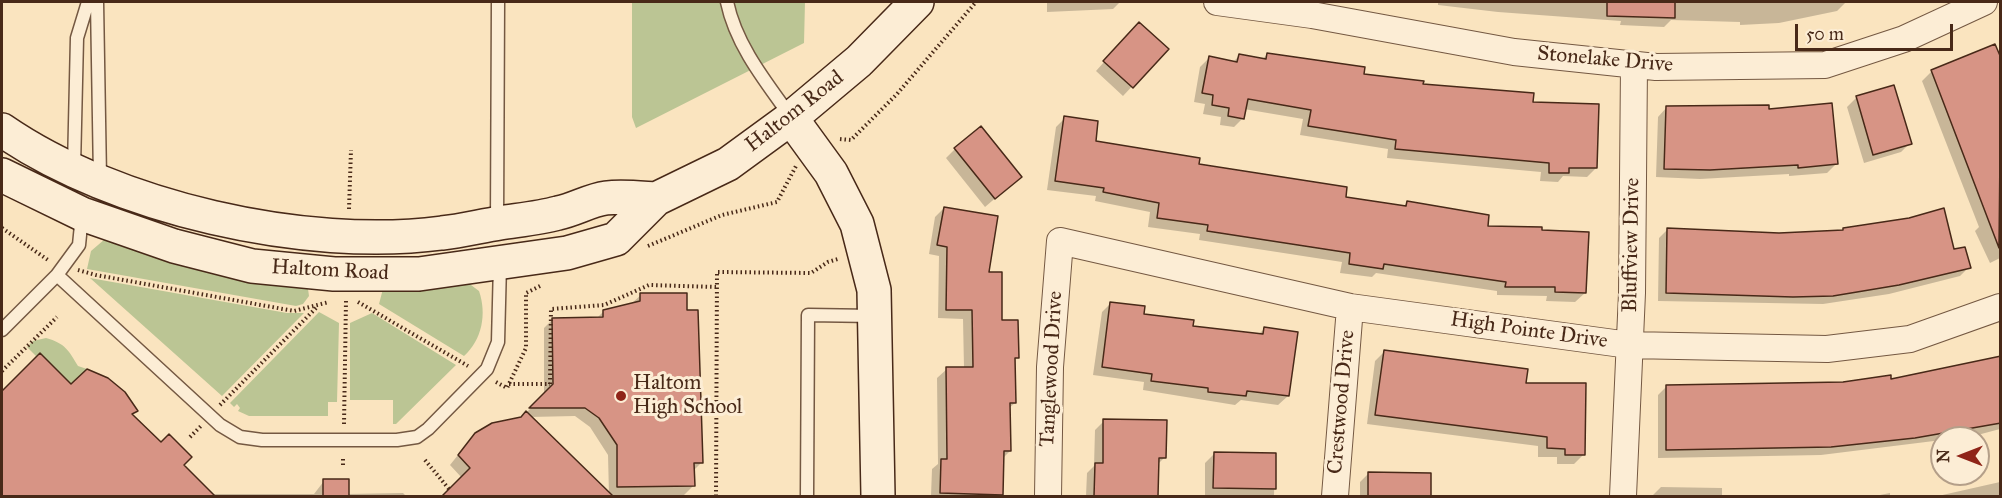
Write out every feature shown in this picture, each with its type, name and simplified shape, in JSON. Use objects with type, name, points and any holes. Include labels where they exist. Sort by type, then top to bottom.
[{"type":"main road","name":"Haltom Road","points":[[2,175],[82,214],[174,246],[252,266],[334,274],[419,274],[567,253],[616,239],[656,199],[728,164],[791,118],[859,61],[917,2]]},
{"type":"main road","points":[[791,118],[831,173],[856,224],[874,290],[878,496]]},
{"type":"main road","name":"Haltom Road","points":[[2,130],[24,146],[87,176],[184,209],[255,226],[318,235],[388,237],[430,234],[558,213],[605,198],[656,199]]},
{"type":"main road","points":[[82,214],[87,176]]},
{"type":"main road","points":[[497,223],[500,264]]},
{"type":"street","name":"Stonelake Drive","points":[[1217,2],[1312,15],[1514,51],[1656,68],[1825,65],[1904,39],[1984,2]]},
{"type":"street","name":"Bluffview Drive","points":[[1623,496],[1629,345],[1634,65]]},
{"type":"street","name":"High Pointe Drive","points":[[1060,241],[1350,307],[1629,345],[1827,349],[1910,339],[2001,307]]},
{"type":"street","name":"Tanglewood Drive","points":[[1048,496],[1050,367],[1060,241]]},
{"type":"street","name":"Crestwood Drive","points":[[1335,496],[1350,307]]},
{"type":"lane","points":[[87,176],[77,38],[88,2]]},
{"type":"lane","points":[[87,176],[97,2]]},
{"type":"lane","points":[[497,223],[498,2]]},
{"type":"lane","points":[[727,2],[731,22],[757,70],[791,118]]},
{"type":"lane","points":[[2,330],[60,270],[79,244],[82,214]]},
{"type":"lane","points":[[60,270],[210,416],[240,437],[262,440],[397,440],[417,437],[428,429],[482,374],[498,342],[500,264]]},
{"type":"lane","points":[[807,496],[808,315],[874,316]]},
{"type":"path","points":[[860,129],[897,94],[976,2]]},
{"type":"path","points":[[349,220],[351,150]]},
{"type":"path","points":[[640,249],[722,215],[777,202],[786,188],[793,168]]},
{"type":"path","points":[[2,228],[60,270],[294,311],[319,306],[346,296],[375,310],[507,388],[526,348],[526,293],[544,285]]},
{"type":"path","points":[[716,496],[717,272],[811,273],[828,262],[864,253]]},
{"type":"path","points":[[509,384],[552,384],[551,309],[604,305],[649,285],[716,287]]},
{"type":"path","points":[[343,465],[346,296]]},
{"type":"path","points":[[190,437],[319,306]]},
{"type":"path","points":[[2,371],[57,316]]},
{"type":"path","points":[[425,460],[449,489]]},
{"type":"green space","points":[[632,2],[805,2],[804,43],[636,128],[632,117]]},
{"type":"green space","points":[[105,239],[307,282],[309,296],[303,304],[296,306],[87,269],[91,251]]},
{"type":"green space","points":[[90,278],[287,313],[304,313],[222,396]]},
{"type":"green space","points":[[467,282],[479,291],[483,317],[479,334],[464,356],[379,304],[384,285]]},
{"type":"green space","points":[[319,312],[339,323],[337,402],[328,402],[328,416],[249,416],[238,411],[240,408],[237,404],[234,407],[230,403]]},
{"type":"green space","points":[[372,313],[456,365],[396,424],[393,424],[393,400],[350,400],[350,323]]},
{"type":"green space","points":[[46,338],[62,345],[78,366],[87,369],[71,384],[40,353],[36,356],[27,347],[33,341]]},
{"type":"building","points":[[1607,2],[1675,2],[1675,18],[1607,16]]},
{"type":"building","points":[[1139,22],[1169,49],[1133,88],[1103,61]]},
{"type":"building","points":[[1995,44],[2001,58],[1999,248],[1931,70]]},
{"type":"building","points":[[1267,53],[1365,67],[1364,74],[1424,81],[1423,84],[1534,93],[1533,102],[1599,104],[1597,168],[1569,168],[1569,173],[1549,173],[1549,163],[1395,149],[1396,140],[1308,126],[1311,110],[1248,99],[1244,119],[1228,116],[1229,108],[1212,105],[1213,95],[1202,93],[1209,56],[1237,62],[1239,54],[1266,59]]},
{"type":"building","points":[[1894,85],[1912,144],[1873,155],[1856,96]]},
{"type":"building","points":[[1832,103],[1838,164],[1798,168],[1798,165],[1710,170],[1664,169],[1666,106],[1769,105],[1769,109]]},
{"type":"building","points":[[1064,116],[1098,121],[1096,141],[1200,158],[1199,164],[1347,187],[1346,197],[1406,206],[1407,201],[1489,215],[1488,226],[1542,227],[1542,230],[1589,232],[1586,293],[1555,292],[1555,287],[1505,287],[1506,282],[1384,264],[1383,269],[1349,264],[1350,253],[1207,231],[1208,225],[1157,218],[1159,203],[1103,192],[1104,188],[1055,181]]},
{"type":"building","points":[[981,126],[1022,177],[995,199],[954,148]]},
{"type":"building","points":[[944,207],[998,216],[989,272],[1002,272],[1002,320],[1018,320],[1019,358],[1015,358],[1016,403],[1010,403],[1011,451],[1004,451],[1003,495],[940,493],[941,459],[947,459],[946,367],[973,367],[972,310],[946,310],[947,247],[937,245]]},
{"type":"building","points":[[1944,208],[1954,249],[1965,247],[1971,268],[1899,285],[1833,296],[1666,293],[1667,228],[1779,233],[1843,230],[1843,228],[1909,218]]},
{"type":"building","name":"Haltom High School","points":[[640,293],[687,293],[687,310],[698,310],[703,463],[694,463],[695,486],[617,487],[617,445],[599,418],[585,408],[529,408],[553,384],[552,318],[603,317],[603,310],[640,301]]},
{"type":"building","points":[[1110,302],[1145,306],[1144,314],[1194,320],[1193,326],[1263,334],[1264,327],[1298,332],[1289,396],[1247,391],[1246,396],[1208,392],[1208,388],[1151,381],[1152,374],[1102,367]]},
{"type":"building","points":[[1384,350],[1528,369],[1526,383],[1586,383],[1585,455],[1565,455],[1565,449],[1547,448],[1547,437],[1375,415]]},
{"type":"building","points":[[40,353],[71,384],[87,369],[108,378],[125,392],[138,411],[132,414],[161,442],[169,434],[192,457],[184,465],[215,496],[2,496],[2,391]]},
{"type":"building","points":[[2001,356],[2001,423],[1984,426],[1930,426],[1930,435],[1831,447],[1666,450],[1666,385],[1843,382],[1891,375],[1891,379]]},
{"type":"building","points":[[526,411],[613,496],[442,496],[470,468],[458,455],[475,433],[492,423],[521,417]]},
{"type":"building","points":[[1103,419],[1167,420],[1166,458],[1159,458],[1158,496],[1094,496],[1095,463],[1103,463]]},
{"type":"building","points":[[1214,452],[1276,453],[1276,489],[1213,488]]},
{"type":"building","points":[[1368,472],[1431,473],[1431,496],[1368,496]]},
{"type":"building","points":[[323,479],[349,479],[349,496],[323,496]]},
{"type":"place","name":"Haltom High School","points":[[621,396]]}]
